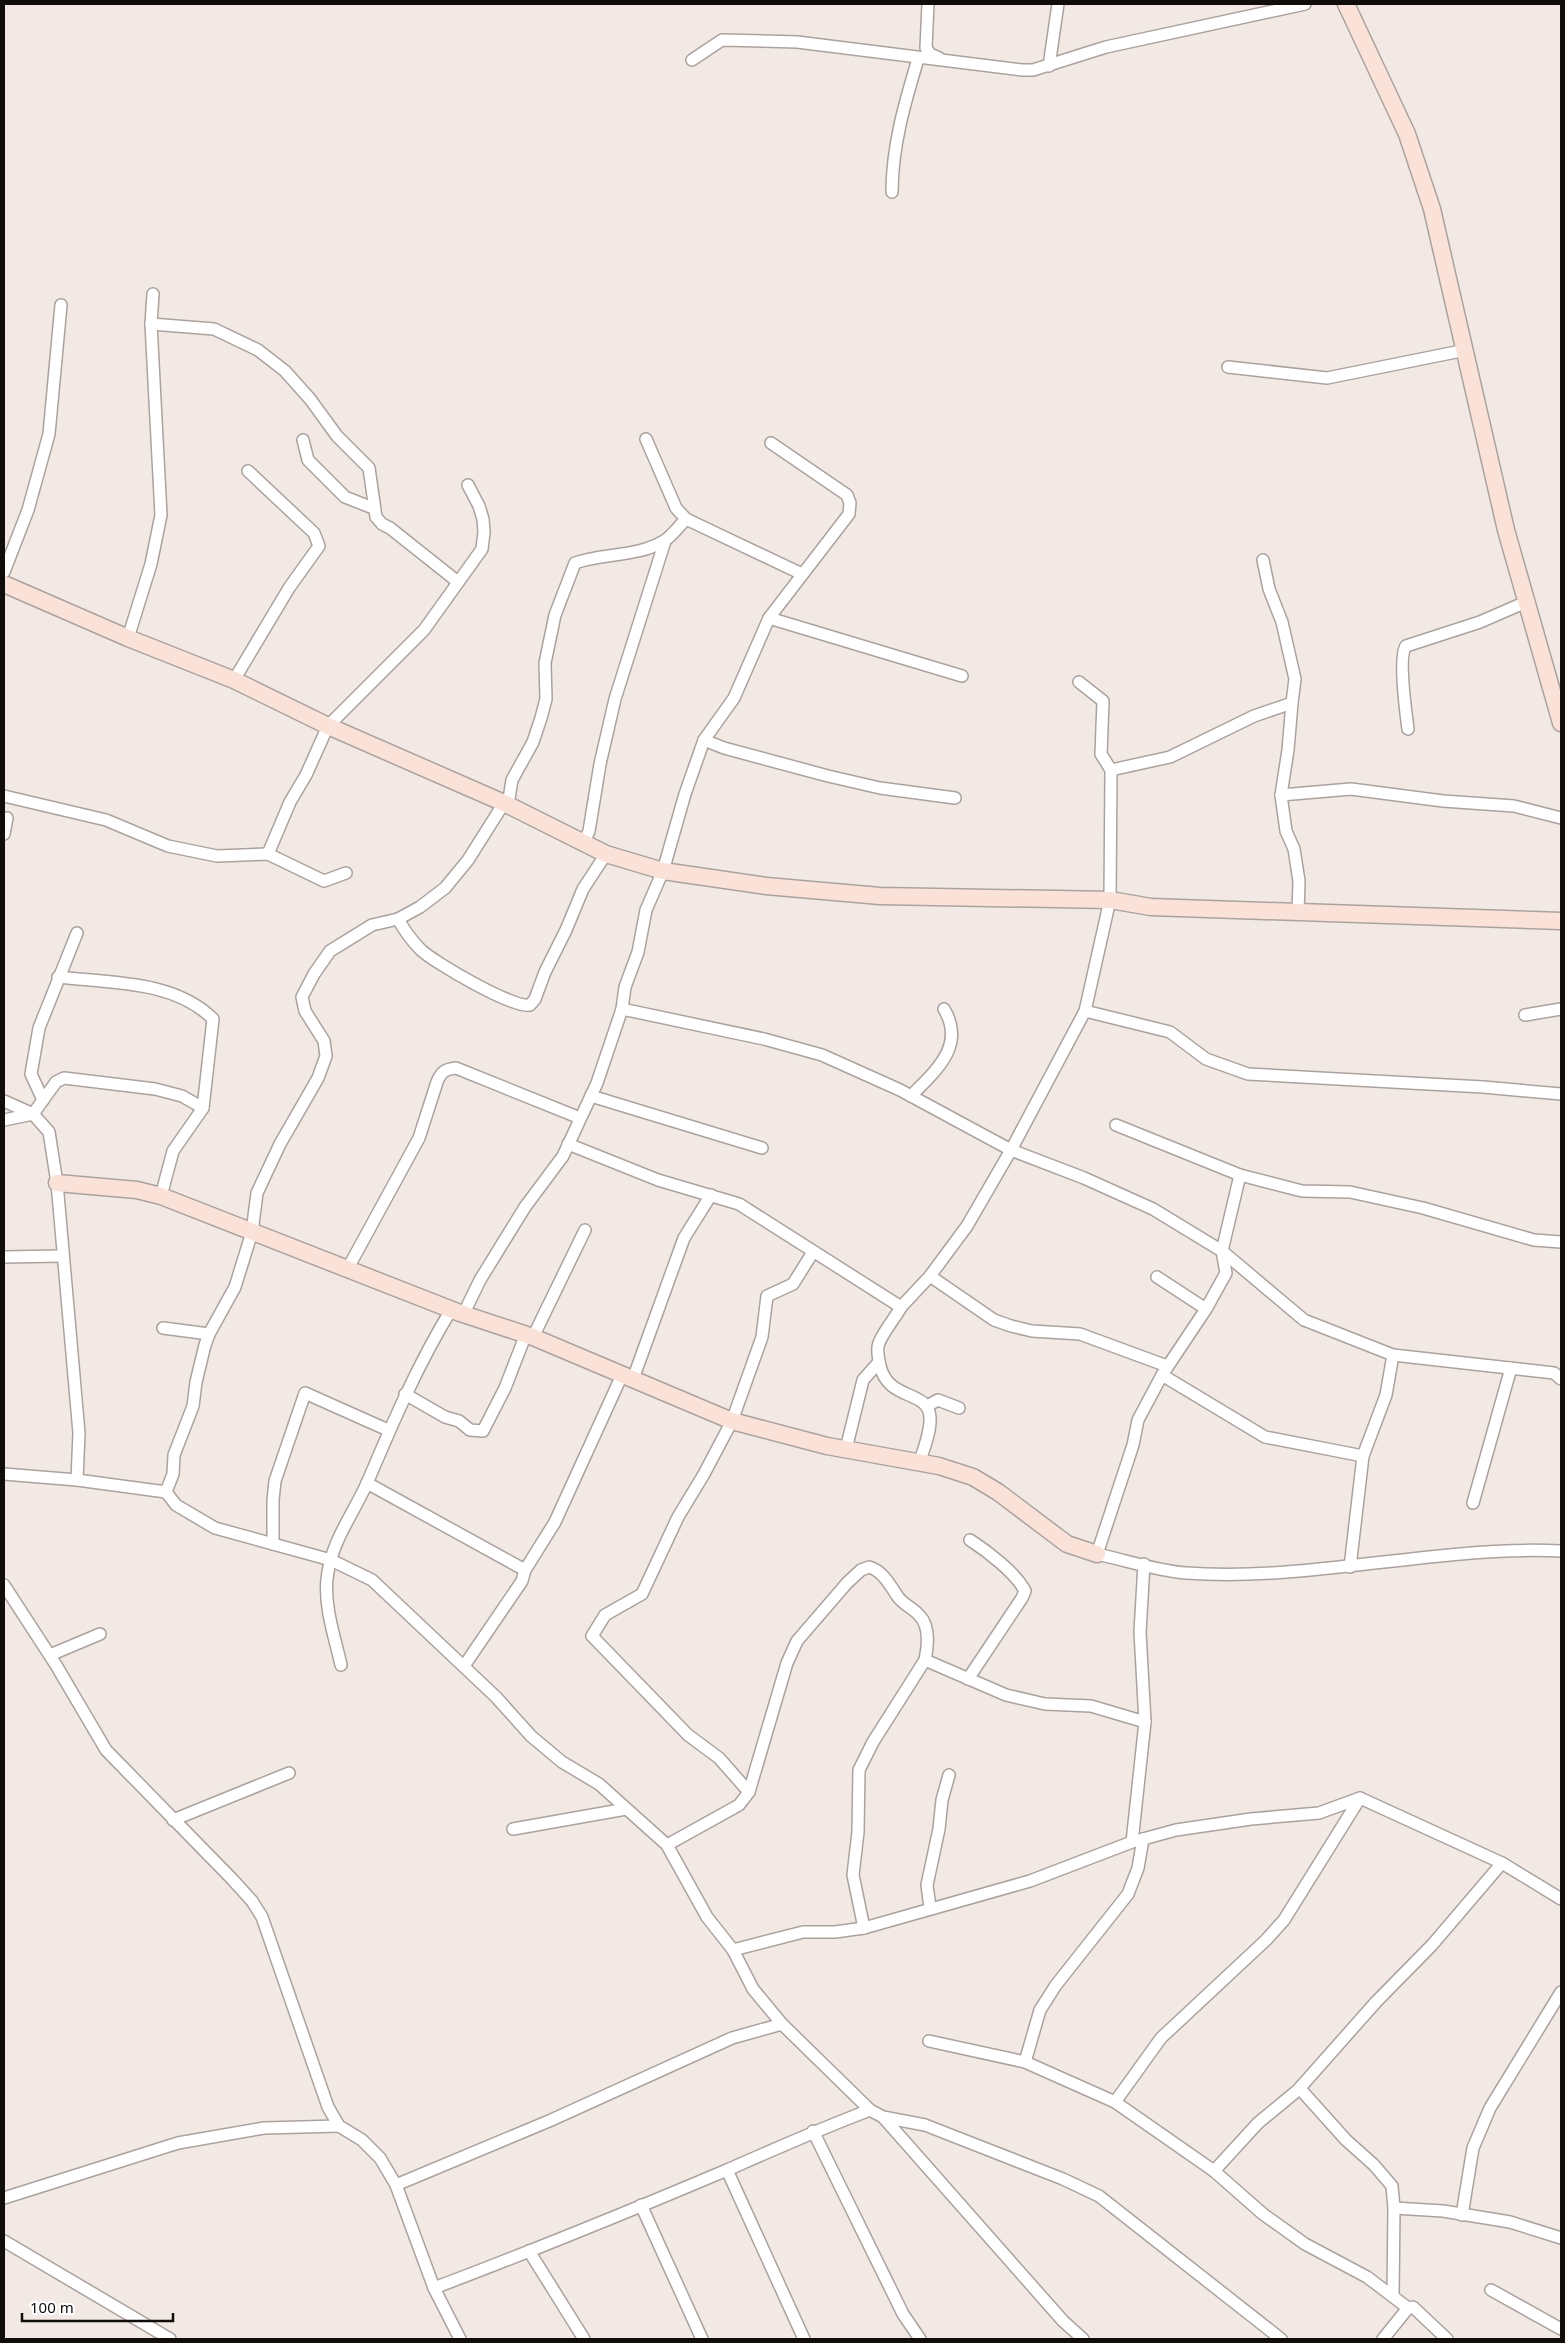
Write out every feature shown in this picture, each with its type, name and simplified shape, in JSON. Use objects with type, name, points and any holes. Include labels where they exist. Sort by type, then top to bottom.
[{"type":"street","points":[[928,4],[926,48],[930,54],[939,58]]},
{"type":"street","points":[[1049,66],[1058,4]]},
{"type":"street","points":[[692,60],[722,40],[797,42],[918,59],[939,58],[1022,70],[1049,66],[1106,47],[1306,4]]},
{"type":"street","points":[[1346,4],[1407,134],[1432,208],[1506,530],[1561,723]]},
{"type":"street","points":[[892,192],[892,169],[903,110],[918,59]]},
{"type":"street","points":[[128,638],[151,564],[161,515],[162,490],[150,324],[153,294]]},
{"type":"street","points":[[4,572],[28,510],[49,434],[60,304]]},
{"type":"street","points":[[150,324],[214,329],[258,350],[286,371],[310,399],[337,436],[369,468],[373,508],[376,517],[382,524],[390,528],[458,582]]},
{"type":"street","points":[[1228,367],[1327,378],[1466,350]]},
{"type":"street","points":[[646,439],[676,508],[686,519],[802,574]]},
{"type":"street","points":[[303,440],[308,460],[345,497],[373,508]]},
{"type":"street","points":[[341,1665],[327,1601],[327,1580],[331,1560],[343,1526],[367,1483],[405,1394],[457,1312],[480,1280],[525,1206],[563,1156],[591,1096],[622,1009],[625,987],[638,952],[646,910],[663,871],[685,794],[704,740],[734,698],[769,618],[849,514],[850,503],[846,495],[771,443]]},
{"type":"street","points":[[234,680],[289,588],[319,546],[314,533],[248,472]]},
{"type":"street","points":[[268,854],[290,802],[306,775],[328,726],[424,630],[482,549],[484,532],[479,506],[468,486]]},
{"type":"street","points":[[166,1492],[173,1474],[174,1455],[193,1406],[196,1382],[209,1334],[235,1287],[252,1232],[257,1193],[280,1144],[318,1078],[326,1056],[324,1041],[305,1011],[302,997],[314,974],[330,951],[372,925],[398,919],[420,907],[445,888],[468,860],[506,804],[512,780],[533,742],[541,718],[546,699],[545,663],[551,634],[575,563],[588,558],[647,549],[665,541],[686,519]]},
{"type":"street","points":[[584,842],[589,831],[600,764],[615,699],[665,541]]},
{"type":"street","points":[[1263,560],[1269,589],[1282,622],[1295,678],[1288,750],[1281,795],[1286,831],[1294,849],[1299,881],[1298,913]]},
{"type":"street","points":[[4,584],[128,638],[234,680],[328,726],[506,804],[606,854],[663,871],[766,886],[880,896],[1110,900],[1151,907],[1561,921]]},
{"type":"street","points":[[1408,729],[1404,696],[1403,654],[1406,646],[1480,622],[1526,602]]},
{"type":"street","points":[[769,618],[962,676]]},
{"type":"street","points":[[920,1462],[930,1416],[927,1406],[917,1398],[897,1391],[886,1382],[879,1362],[878,1346],[901,1307],[930,1276],[967,1226],[1011,1150],[1085,1011],[1110,900],[1112,770],[1101,754],[1102,701],[1079,682]]},
{"type":"street","points":[[1112,770],[1170,757],[1254,716],[1292,703]]},
{"type":"street","points":[[704,740],[724,748],[828,776],[880,788],[955,798]]},
{"type":"street","points":[[1281,795],[1351,789],[1443,801],[1514,806],[1561,818]]},
{"type":"street","points":[[4,796],[106,820],[168,846],[218,856],[268,854],[324,881],[334,879],[346,873]]},
{"type":"street","points":[[4,834],[6,818]]},
{"type":"street","points":[[398,919],[404,931],[422,950],[458,975],[517,1005],[530,1005],[535,999],[545,972],[566,930],[583,889],[606,854]]},
{"type":"street","points":[[43,1100],[31,1074],[39,1028],[77,933]]},
{"type":"street","points":[[58,977],[161,989],[204,1010],[213,1019],[203,1108],[173,1151],[161,1196]]},
{"type":"street","points":[[622,1009],[764,1039],[822,1056],[911,1096],[1011,1150],[1084,1178],[1153,1209],[1222,1252],[1304,1320],[1393,1355],[1554,1373],[1561,1379]]},
{"type":"street","points":[[911,1096],[939,1067],[953,1038],[951,1021],[944,1009]]},
{"type":"street","points":[[1525,1015],[1561,1009]]},
{"type":"street","points":[[1085,1011],[1170,1032],[1206,1059],[1248,1074],[1482,1087],[1561,1094]]},
{"type":"street","points":[[348,1268],[419,1138],[440,1074],[447,1069],[456,1068],[580,1118]]},
{"type":"street","points":[[4,1120],[33,1114],[56,1082],[64,1078],[154,1089],[182,1096],[203,1108]]},
{"type":"street","points":[[591,1096],[762,1148]]},
{"type":"street","points":[[4,1101],[33,1114],[49,1132],[56,1183],[79,1433],[77,1480]]},
{"type":"street","points":[[1116,1125],[1240,1175],[1302,1191],[1350,1192],[1423,1208],[1534,1240],[1561,1242]]},
{"type":"street","points":[[568,1144],[658,1180],[739,1204],[901,1307]]},
{"type":"street","points":[[1097,1554],[1138,1420],[1165,1371],[1206,1309],[1226,1273],[1222,1252],[1240,1175]]},
{"type":"street","points":[[56,1183],[137,1190],[161,1196],[457,1312],[529,1335],[732,1421],[846,1449],[920,1462],[973,1477],[998,1492],[1067,1544],[1097,1554],[1184,1573],[1238,1574],[1350,1567],[1494,1552],[1561,1551]]},
{"type":"street","points":[[464,1666],[522,1581],[525,1570],[555,1522],[628,1377],[684,1238],[711,1195]]},
{"type":"street","points":[[405,1394],[445,1417],[459,1421],[470,1430],[483,1431],[529,1335],[585,1230]]},
{"type":"street","points":[[749,1792],[719,1758],[688,1735],[592,1636],[606,1616],[642,1594],[678,1517],[704,1474],[732,1421],[762,1337],[768,1296],[793,1284],[813,1252]]},
{"type":"street","points":[[4,1257],[62,1256]]},
{"type":"street","points":[[930,1276],[994,1320],[1032,1331],[1080,1334],[1165,1371],[1265,1437],[1363,1456]]},
{"type":"street","points":[[1157,1277],[1206,1309]]},
{"type":"street","points":[[163,1328],[209,1334]]},
{"type":"street","points":[[1350,1567],[1363,1456],[1386,1394],[1393,1355]]},
{"type":"street","points":[[846,1449],[863,1380],[879,1362]]},
{"type":"street","points":[[1473,1503],[1511,1368]]},
{"type":"street","points":[[863,1380],[886,1382]]},
{"type":"street","points":[[273,1544],[275,1482],[305,1393],[388,1430]]},
{"type":"street","points":[[927,1406],[938,1400],[958,1408]]},
{"type":"street","points":[[4,1474],[77,1480],[166,1492],[176,1505],[215,1528],[331,1560],[372,1580],[496,1697],[531,1736],[562,1762],[599,1784],[667,1845],[707,1917],[733,1950],[753,1989],[782,2024],[870,2110],[883,2116],[926,2125],[1063,2179],[1099,2196],[1281,2339]]},
{"type":"street","points":[[367,1483],[525,1570]]},
{"type":"street","points":[[968,1679],[1025,1591],[1021,1583],[988,1551],[970,1540]]},
{"type":"street","points":[[1025,2062],[1040,2010],[1056,1985],[1128,1894],[1138,1868],[1145,1722],[1140,1632],[1144,1564]]},
{"type":"street","points":[[667,1845],[739,1805],[749,1792],[787,1664],[797,1641],[847,1583],[861,1570],[869,1567],[879,1570],[900,1600],[920,1616],[928,1640],[925,1660],[873,1742],[859,1770],[858,1832],[853,1874],[864,1928]]},
{"type":"street","points":[[4,1585],[50,1655],[106,1750],[232,1879],[252,1901],[262,1917],[328,2107],[339,2126],[362,2140],[380,2158],[396,2185],[434,2288],[460,2339]]},
{"type":"street","points":[[50,1655],[100,1634]]},
{"type":"street","points":[[925,1660],[1006,1695],[1044,1704],[1091,1706],[1145,1722]]},
{"type":"street","points":[[173,1820],[288,1773]]},
{"type":"street","points":[[930,1908],[927,1885],[939,1829],[942,1800],[949,1775]]},
{"type":"street","points":[[733,1950],[803,1932],[835,1932],[864,1928],[1030,1881],[1138,1840],[1176,1830],[1251,1819],[1319,1813],[1360,1798],[1502,1863],[1561,1898]]},
{"type":"street","points":[[1115,2102],[1160,2038],[1266,1940],[1284,1920],[1360,1798]]},
{"type":"street","points":[[513,1829],[626,1809]]},
{"type":"street","points":[[1214,2172],[1258,2123],[1298,2090],[1376,2002],[1432,1945],[1502,1863]]},
{"type":"street","points":[[1462,2215],[1473,2148],[1487,2116],[1561,1992]]},
{"type":"street","points":[[396,2185],[549,2121],[732,2038],[782,2024]]},
{"type":"street","points":[[929,2042],[1025,2062],[1115,2102],[1214,2172],[1263,2214],[1305,2244],[1367,2277],[1393,2294],[1408,2308],[1412,2307],[1448,2339]]},
{"type":"street","points":[[1298,2090],[1302,2091],[1346,2140],[1374,2165],[1392,2186],[1394,2208],[1393,2294]]},
{"type":"street","points":[[434,2288],[727,2170],[813,2131],[870,2110]]},
{"type":"street","points":[[883,2116],[1063,2321],[1083,2339]]},
{"type":"street","points":[[4,2198],[178,2143],[264,2128],[339,2126]]},
{"type":"street","points":[[813,2131],[903,2314],[920,2339]]},
{"type":"street","points":[[727,2170],[804,2339]]},
{"type":"street","points":[[641,2204],[702,2339]]},
{"type":"street","points":[[1394,2208],[1443,2211],[1510,2222],[1561,2238]]},
{"type":"street","points":[[4,2241],[170,2339]]},
{"type":"street","points":[[529,2250],[584,2339]]},
{"type":"street","points":[[1491,2290],[1561,2329]]},
{"type":"street","points":[[1384,2339],[1408,2308]]}]
